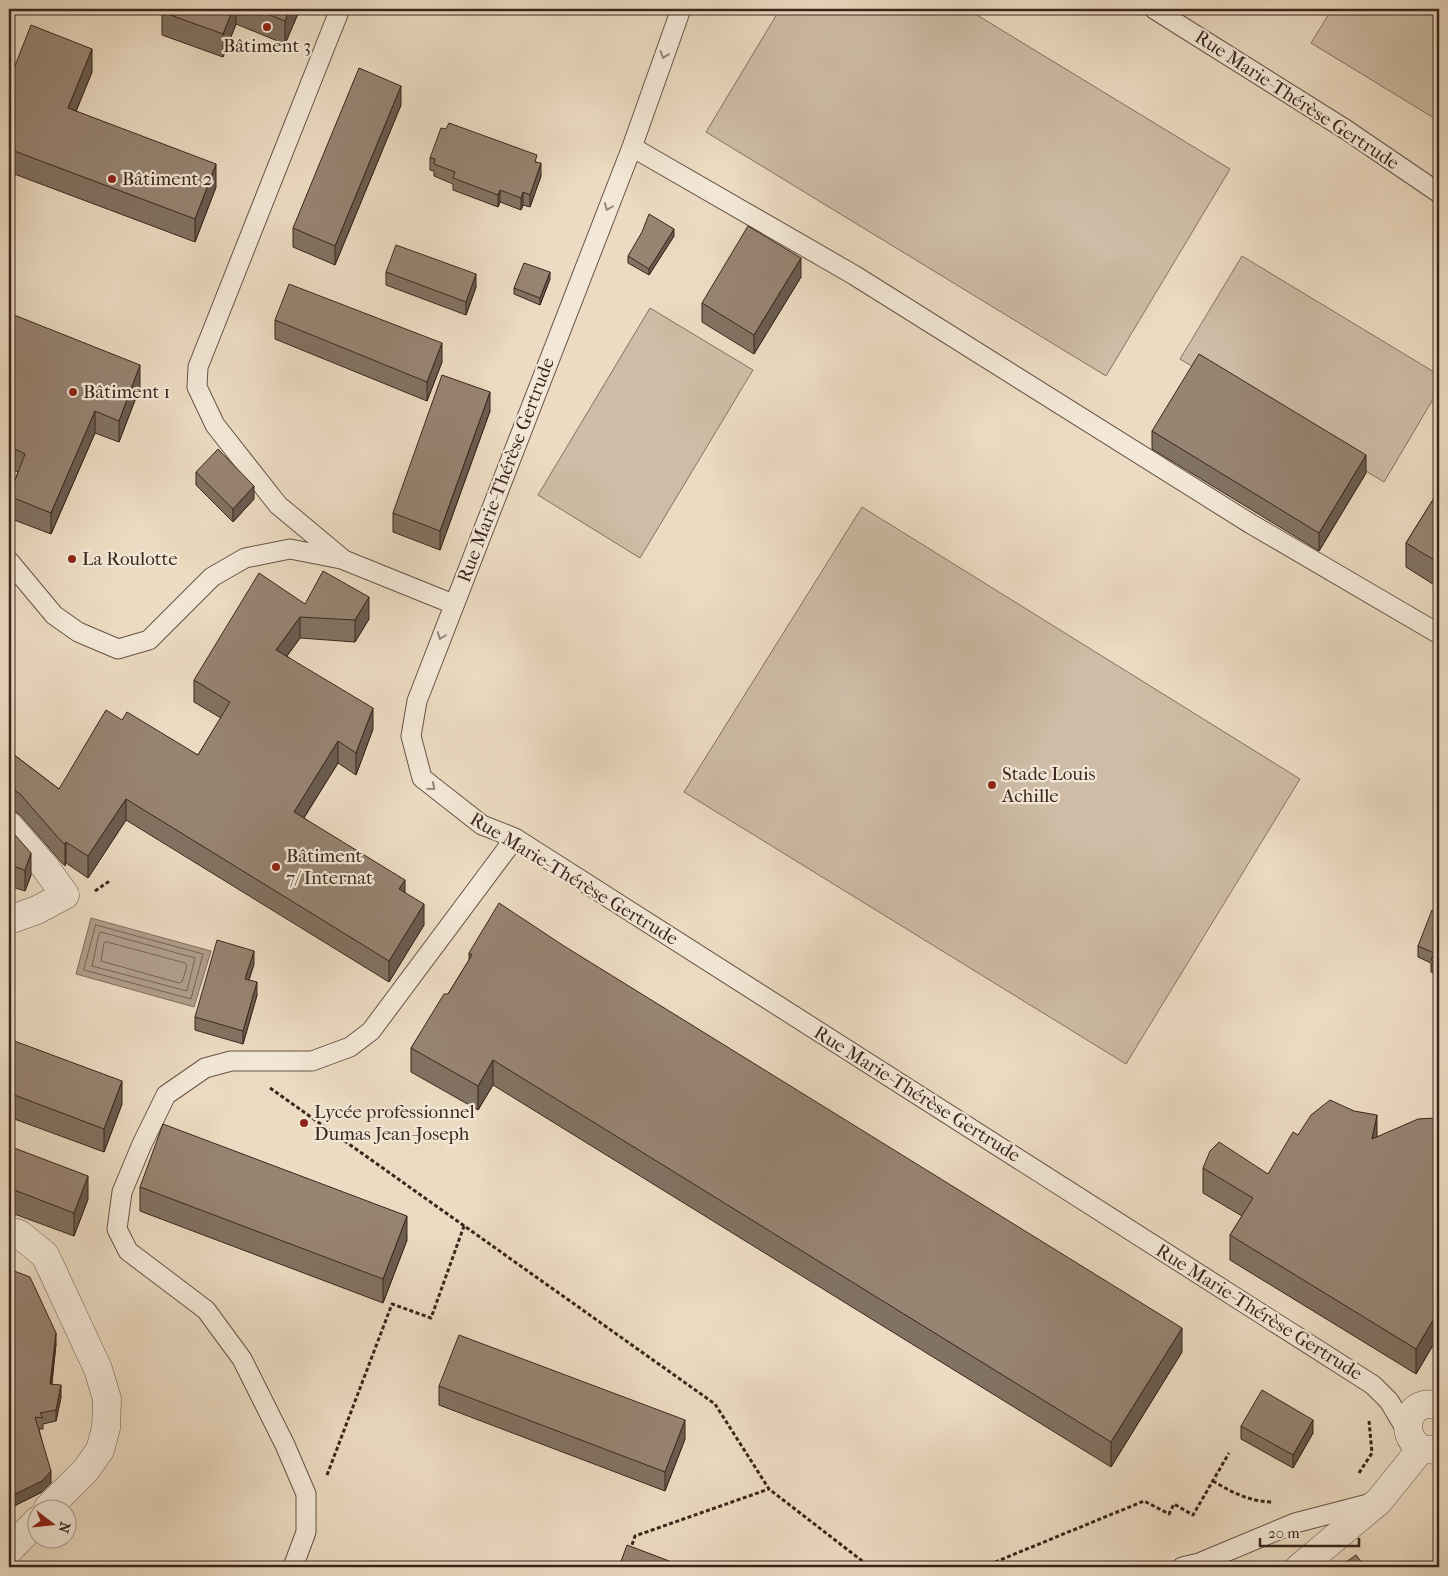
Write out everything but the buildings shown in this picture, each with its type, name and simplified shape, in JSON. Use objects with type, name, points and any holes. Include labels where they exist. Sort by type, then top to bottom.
[{"type":"street","points":[[9,826],[45,867],[65,896],[37,910],[9,920]]},
{"type":"street","points":[[9,1231],[19,1234],[45,1255],[98,1369],[107,1399],[106,1428],[100,1450],[86,1470],[58,1498]]},
{"type":"street","points":[[1300,1567],[1379,1501],[1423,1443],[1410,1416],[1415,1410],[1429,1404],[1439,1406]]},
{"type":"street","points":[[9,1550],[28,1530]]},
{"type":"lane","points":[[340,9],[198,368],[197,387],[215,425],[278,505],[344,560]]},
{"type":"lane","name":"Rue Marie-Thérèse Gertrude","points":[[681,9],[632,147],[416,701],[411,736],[422,778],[482,825],[515,838],[1373,1385],[1389,1401],[1423,1443]]},
{"type":"lane","name":"Rue Marie-Thérèse Gertrude","points":[[1154,9],[1345,129],[1439,193]]},
{"type":"lane","points":[[632,147],[854,275],[1251,524],[1439,634]]},
{"type":"lane","points":[[9,561],[54,615],[78,632],[118,649],[149,640],[212,577],[246,558],[290,549],[344,560],[453,604]]},
{"type":"lane","points":[[293,1567],[306,1532],[306,1494],[285,1445],[242,1359],[206,1310],[128,1251],[116,1228],[122,1192],[142,1144],[166,1095],[204,1068],[231,1061],[312,1060],[350,1047],[371,1031],[515,838]]},
{"type":"lane","points":[[1182,1567],[1199,1563],[1295,1524],[1379,1501]]},
{"type":"path","points":[[231,1061],[715,1404],[768,1489],[870,1567]]},
{"type":"path","points":[[326,1477],[392,1304],[431,1318],[464,1226]]},
{"type":"path","points":[[1358,1476],[1372,1454],[1368,1417]]},
{"type":"path","points":[[983,1567],[1144,1501],[1169,1514],[1174,1504],[1193,1515],[1229,1453]]},
{"type":"path","points":[[1212,1481],[1232,1492],[1261,1502],[1277,1502]]},
{"type":"path","points":[[626,1560],[635,1536],[768,1489]]},
{"type":"shaded area","points":[[780,9],[967,9],[1230,169],[1106,376],[706,132]]},
{"type":"shaded area","points":[[1332,9],[1439,9],[1439,121],[1311,43]]},
{"type":"shaded area","points":[[1242,256],[1439,375],[1439,389],[1384,482],[1180,359]]},
{"type":"shaded area","points":[[650,308],[753,370],[640,558],[538,495]]},
{"type":"shaded area","name":"Stade Louis Achille","points":[[862,507],[1300,779],[1126,1064],[684,792]]},
{"type":"water","points":[[91,918],[211,951],[194,1007],[76,974]]},
{"type":"place","name":"Bâtiment 3","points":[[267,27]]},
{"type":"place","name":"Bâtiment 2","points":[[112,179]]},
{"type":"place","name":"Bâtiment 1","points":[[73,392]]},
{"type":"place","name":"La Roulotte","points":[[72,559]]},
{"type":"place","name":"Stade Louis Achille","points":[[992,785]]},
{"type":"place","name":"Bâtiment 7/ Internat","points":[[276,867]]},
{"type":"place","name":"Lycée professionnel Dumas Jean-Joseph","points":[[304,1123]]}]
